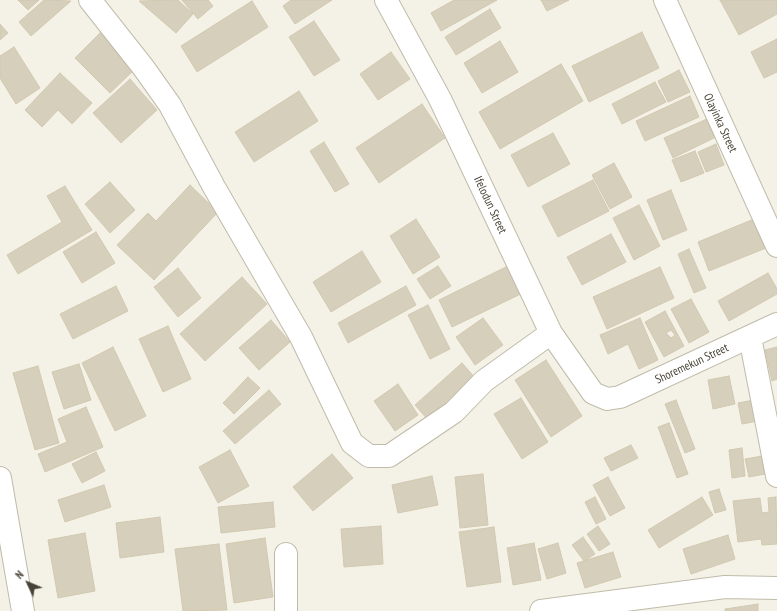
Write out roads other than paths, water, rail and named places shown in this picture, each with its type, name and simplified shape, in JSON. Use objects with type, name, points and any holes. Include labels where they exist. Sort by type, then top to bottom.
[{"type":"street","points":[[90,0],[143,67],[170,105],[214,187],[301,337],[352,443],[370,456],[389,456],[454,412],[484,382],[551,333]]},
{"type":"street","name":"Ifelodun Street","points":[[386,0],[440,99],[551,333],[593,393],[607,399]]},
{"type":"street","name":"Olayinka Street","points":[[665,0],[777,246]]},
{"type":"street","name":"Shoremekun Street","points":[[607,399],[620,397],[777,324]]},
{"type":"street","points":[[750,337],[777,476]]},
{"type":"street","points":[[0,478],[23,611]]},
{"type":"street","points":[[286,554],[286,611]]},
{"type":"street","points":[[541,611],[725,587],[777,588]]}]
